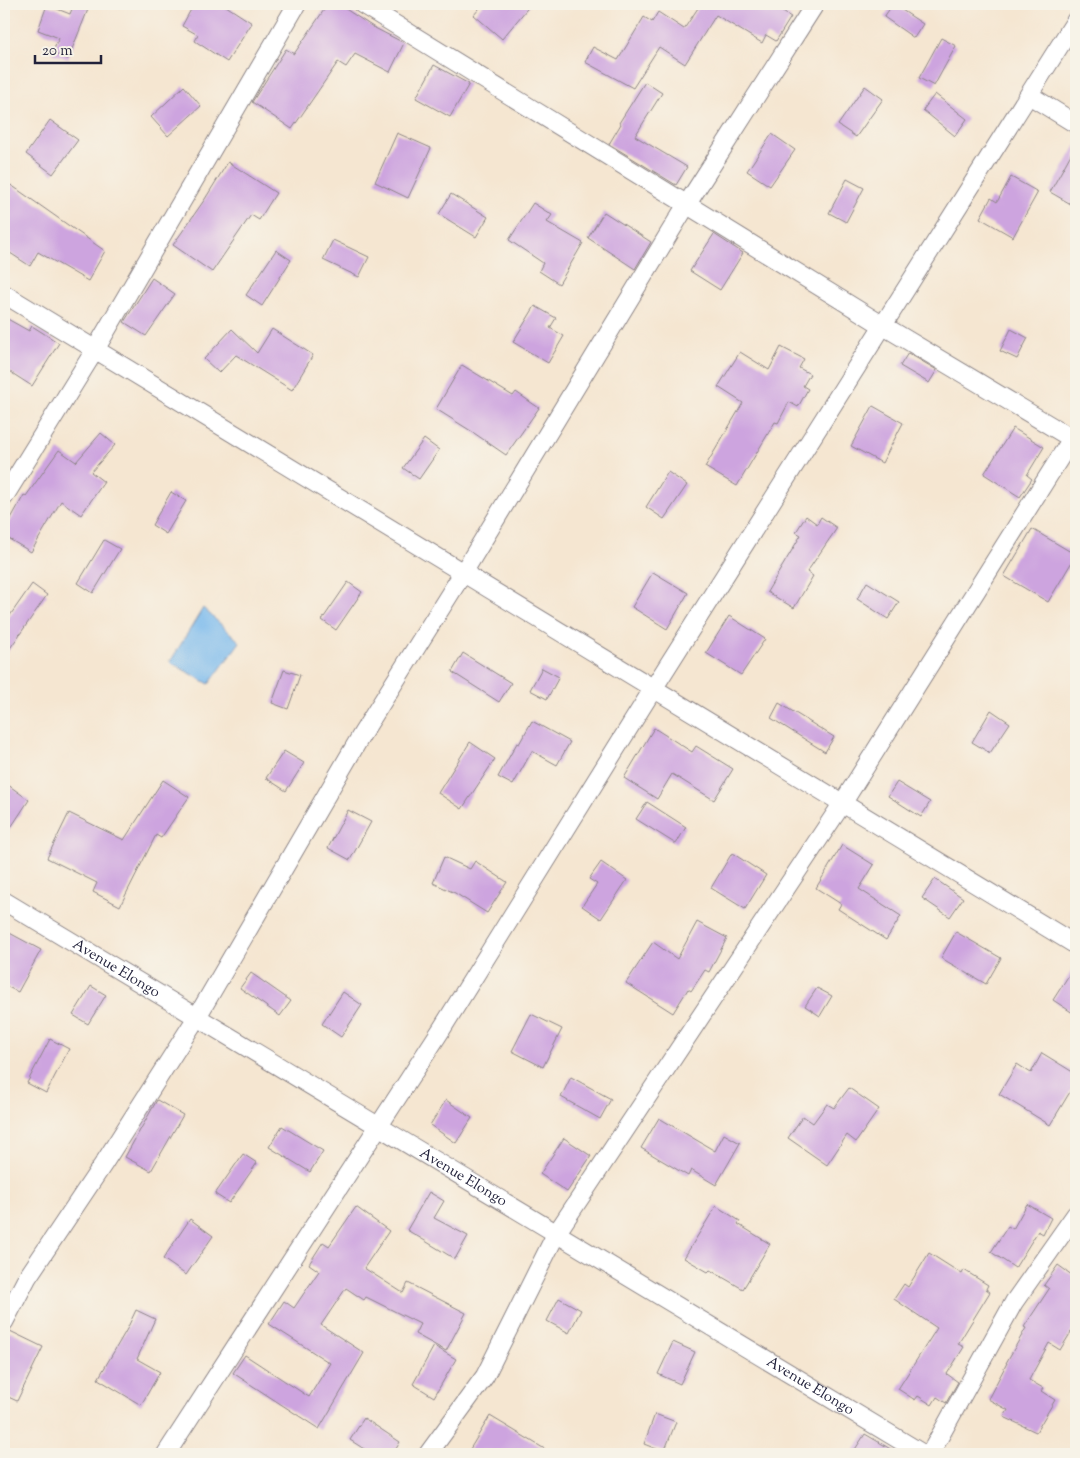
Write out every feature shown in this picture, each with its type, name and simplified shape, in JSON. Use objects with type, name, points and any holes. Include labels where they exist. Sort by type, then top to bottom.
[{"type":"street","points":[[4,497],[95,350],[297,4]]},
{"type":"street","points":[[362,4],[882,325],[1075,437],[842,804],[556,1234],[485,1376],[428,1454]]},
{"type":"street","points":[[4,1322],[27,1278],[104,1163],[197,1017],[362,734],[464,573],[687,204],[814,4]]},
{"type":"street","points":[[166,1454],[379,1127],[882,325],[1076,20]]},
{"type":"street","points":[[1028,95],[1076,124]]},
{"type":"street","points":[[4,294],[1076,945]]},
{"type":"street","name":"Avenue Elongo","points":[[4,901],[923,1454]]},
{"type":"street","points":[[930,1454],[1014,1302],[1076,1214]]},
{"type":"water","points":[[203,608],[240,642],[209,684],[170,662]]},
{"type":"building","points":[[74,4],[82,4],[89,7],[68,59],[52,53],[59,38],[38,30],[47,5],[70,14]]},
{"type":"building","points":[[194,4],[223,4],[252,23],[227,62],[195,41],[198,35],[182,26]]},
{"type":"building","points":[[328,4],[338,4],[373,27],[404,43],[390,72],[355,54],[346,67],[338,62],[292,129],[252,102],[286,49],[294,54]]},
{"type":"building","points":[[483,4],[531,4],[502,39],[474,15]]},
{"type":"building","points":[[698,4],[785,4],[781,11],[791,17],[776,41],[766,35],[762,43],[716,15],[685,64],[659,47],[633,88],[585,62],[593,47],[618,60],[644,17],[652,22],[658,12],[684,29],[700,5]]},
{"type":"building","points":[[893,4],[923,24],[914,38],[884,17]]},
{"type":"building","points":[[941,38],[956,46],[934,86],[919,78]]},
{"type":"building","points":[[434,65],[469,84],[450,117],[416,98]]},
{"type":"building","points":[[645,82],[662,93],[635,136],[687,167],[676,185],[609,144],[621,124],[619,123]]},
{"type":"building","points":[[184,86],[201,106],[168,136],[151,117]]},
{"type":"building","points":[[865,86],[883,99],[856,137],[838,125]]},
{"type":"building","points":[[935,94],[967,119],[955,136],[923,110]]},
{"type":"building","points":[[50,120],[78,140],[53,174],[26,154]]},
{"type":"building","points":[[397,133],[431,148],[408,198],[375,182]]},
{"type":"building","points":[[772,134],[795,150],[770,186],[747,171]]},
{"type":"building","points":[[1076,145],[1076,207],[1050,192]]},
{"type":"building","points":[[228,162],[276,193],[259,220],[251,215],[212,272],[173,245]]},
{"type":"building","points":[[1011,177],[1038,192],[1013,237],[980,218],[991,198],[997,202]]},
{"type":"building","points":[[847,179],[864,188],[846,222],[829,213]]},
{"type":"building","points":[[11,185],[105,251],[88,281],[38,252],[30,266],[4,249],[4,195]]},
{"type":"building","points":[[451,194],[488,217],[476,237],[439,214]]},
{"type":"building","points":[[533,203],[552,215],[547,222],[583,243],[559,284],[539,271],[543,263],[509,240]]},
{"type":"building","points":[[604,212],[651,242],[635,269],[588,238]]},
{"type":"building","points":[[714,234],[743,253],[720,290],[690,271]]},
{"type":"building","points":[[333,240],[369,257],[359,277],[323,260]]},
{"type":"building","points":[[276,250],[291,260],[262,306],[246,295]]},
{"type":"building","points":[[152,278],[175,294],[146,336],[124,322]]},
{"type":"building","points":[[535,306],[556,318],[550,328],[564,336],[548,363],[513,342]]},
{"type":"building","points":[[4,317],[29,331],[32,326],[59,343],[32,386],[4,368]]},
{"type":"building","points":[[232,329],[257,353],[272,329],[313,355],[292,390],[236,355],[219,373],[204,359]]},
{"type":"building","points":[[1011,329],[1028,338],[1017,359],[1000,351]]},
{"type":"building","points":[[781,347],[804,359],[799,368],[810,374],[803,386],[808,389],[798,407],[789,402],[778,423],[775,422],[737,486],[705,467],[743,403],[718,387],[740,352],[769,370]]},
{"type":"building","points":[[908,353],[937,370],[929,383],[900,366]]},
{"type":"building","points":[[462,365],[513,396],[516,392],[539,408],[506,455],[436,409]]},
{"type":"building","points":[[873,406],[903,423],[882,463],[851,446]]},
{"type":"building","points":[[1013,428],[1044,447],[1027,475],[1032,479],[1020,497],[984,474]]},
{"type":"building","points":[[101,433],[115,445],[91,472],[104,482],[81,515],[61,501],[31,552],[4,536],[4,531],[24,495],[26,496],[59,450],[76,462]]},
{"type":"building","points":[[424,439],[439,450],[419,479],[403,468]]},
{"type":"building","points":[[668,472],[687,485],[664,519],[646,507]]},
{"type":"building","points":[[171,492],[186,501],[166,534],[152,525]]},
{"type":"building","points":[[806,516],[817,524],[821,517],[837,528],[807,572],[813,576],[794,608],[767,592],[801,535],[796,532]]},
{"type":"building","points":[[1032,529],[1076,555],[1048,602],[1004,576]]},
{"type":"building","points":[[104,540],[120,549],[93,593],[78,583]]},
{"type":"building","points":[[653,572],[688,593],[667,629],[632,607]]},
{"type":"building","points":[[348,582],[362,592],[336,630],[322,620]]},
{"type":"building","points":[[867,582],[899,602],[888,619],[857,599]]},
{"type":"building","points":[[32,584],[47,595],[4,657],[4,624]]},
{"type":"building","points":[[729,616],[765,639],[741,675],[706,653]]},
{"type":"building","points":[[463,653],[511,683],[499,702],[452,672]]},
{"type":"building","points":[[542,668],[559,677],[547,699],[530,690]]},
{"type":"building","points":[[284,670],[300,675],[288,709],[272,703]]},
{"type":"building","points":[[779,703],[834,737],[825,752],[771,718]]},
{"type":"building","points":[[991,710],[1010,723],[990,753],[972,742]]},
{"type":"building","points":[[532,721],[570,742],[557,765],[532,751],[513,785],[498,777]]},
{"type":"building","points":[[654,728],[692,752],[696,746],[733,769],[714,800],[672,774],[657,799],[624,778]]},
{"type":"building","points":[[470,742],[495,759],[462,809],[438,793]]},
{"type":"building","points":[[284,751],[304,763],[286,791],[266,778]]},
{"type":"building","points":[[163,780],[189,797],[161,838],[156,835],[120,906],[93,892],[97,883],[47,858],[69,813],[124,840]]},
{"type":"building","points":[[4,782],[29,800],[4,838]]},
{"type":"building","points":[[897,782],[930,802],[921,817],[888,796]]},
{"type":"building","points":[[647,802],[686,827],[676,844],[636,819]]},
{"type":"building","points":[[348,810],[371,822],[350,860],[328,848]]},
{"type":"building","points":[[842,845],[874,865],[859,889],[901,916],[886,940],[838,909],[841,904],[816,888]]},
{"type":"building","points":[[732,853],[766,875],[745,909],[711,888]]},
{"type":"building","points":[[444,857],[470,869],[475,861],[507,882],[487,913],[455,893],[433,883]]},
{"type":"building","points":[[601,862],[627,880],[601,919],[582,906],[597,884],[589,879]]},
{"type":"building","points":[[935,879],[963,898],[950,917],[922,898]]},
{"type":"building","points":[[697,922],[727,938],[709,972],[705,970],[691,991],[688,989],[673,1013],[626,983],[653,942],[677,959]]},
{"type":"building","points":[[4,930],[41,950],[18,992],[4,985]]},
{"type":"building","points":[[956,932],[1001,958],[986,984],[941,958]]},
{"type":"building","points":[[1076,964],[1076,1015],[1053,1000]]},
{"type":"building","points":[[251,973],[291,1001],[280,1016],[240,988]]},
{"type":"building","points":[[91,986],[106,995],[88,1024],[73,1015]]},
{"type":"building","points":[[817,988],[832,996],[820,1016],[805,1006]]},
{"type":"building","points":[[343,992],[362,1005],[341,1037],[322,1024]]},
{"type":"building","points":[[531,1014],[562,1029],[543,1067],[512,1051]]},
{"type":"building","points":[[50,1039],[69,1049],[46,1093],[27,1083]]},
{"type":"building","points":[[1042,1053],[1076,1074],[1076,1082],[1050,1125],[999,1094],[1017,1064],[1031,1073]]},
{"type":"building","points":[[571,1077],[611,1099],[600,1119],[561,1097]]},
{"type":"building","points":[[849,1088],[879,1109],[856,1142],[847,1135],[827,1165],[788,1138],[803,1116],[813,1123],[827,1104],[834,1108]]},
{"type":"building","points":[[157,1100],[183,1115],[151,1171],[125,1157]]},
{"type":"building","points":[[446,1100],[472,1118],[456,1143],[430,1125]]},
{"type":"building","points":[[659,1118],[715,1151],[724,1134],[740,1143],[716,1185],[691,1170],[688,1176],[641,1148]]},
{"type":"building","points":[[282,1126],[323,1151],[310,1172],[269,1147]]},
{"type":"building","points":[[564,1138],[591,1156],[567,1192],[540,1174]]},
{"type":"building","points":[[243,1154],[257,1163],[229,1203],[215,1194]]},
{"type":"building","points":[[429,1192],[444,1201],[434,1218],[468,1236],[455,1259],[407,1230]]},
{"type":"building","points":[[1027,1204],[1051,1218],[1043,1234],[1038,1231],[1015,1268],[991,1252],[1008,1226],[1013,1229]]},
{"type":"building","points":[[716,1206],[740,1221],[738,1224],[770,1244],[743,1289],[684,1258]]},
{"type":"building","points":[[356,1207],[389,1231],[364,1268],[403,1293],[408,1283],[466,1313],[446,1351],[415,1334],[420,1324],[366,1297],[364,1300],[346,1288],[321,1325],[364,1353],[319,1429],[233,1373],[245,1355],[309,1397],[330,1363],[269,1324],[284,1301],[294,1308],[319,1271],[309,1264],[323,1242],[329,1246]]},
{"type":"building","points":[[190,1219],[213,1236],[186,1275],[163,1259]]},
{"type":"building","points":[[929,1253],[962,1274],[964,1270],[988,1285],[986,1289],[990,1292],[958,1344],[964,1347],[947,1374],[958,1382],[946,1403],[937,1397],[932,1405],[918,1396],[915,1400],[898,1389],[937,1328],[894,1299],[904,1284],[908,1287]]},
{"type":"building","points":[[1058,1265],[1076,1278],[1076,1324],[1060,1350],[1049,1343],[1029,1380],[1043,1388],[1041,1391],[1055,1400],[1036,1432],[1004,1417],[1008,1410],[988,1399],[1026,1328],[1024,1327],[1049,1289],[1044,1285]]},
{"type":"building","points":[[559,1298],[581,1310],[569,1333],[547,1321]]},
{"type":"building","points":[[136,1310],[155,1319],[137,1359],[160,1372],[141,1405],[98,1379]]},
{"type":"building","points":[[10,1331],[43,1347],[17,1401],[4,1395],[4,1333]]},
{"type":"building","points":[[673,1342],[695,1352],[680,1384],[658,1374]]},
{"type":"building","points":[[434,1346],[456,1359],[434,1397],[413,1384]]},
{"type":"building","points":[[655,1414],[676,1422],[664,1452],[644,1444]]},
{"type":"building","points":[[490,1416],[553,1454],[467,1454]]},
{"type":"building","points":[[364,1418],[400,1442],[393,1454],[372,1454],[350,1440]]},
{"type":"building","points":[[865,1434],[899,1454],[852,1454]]}]
